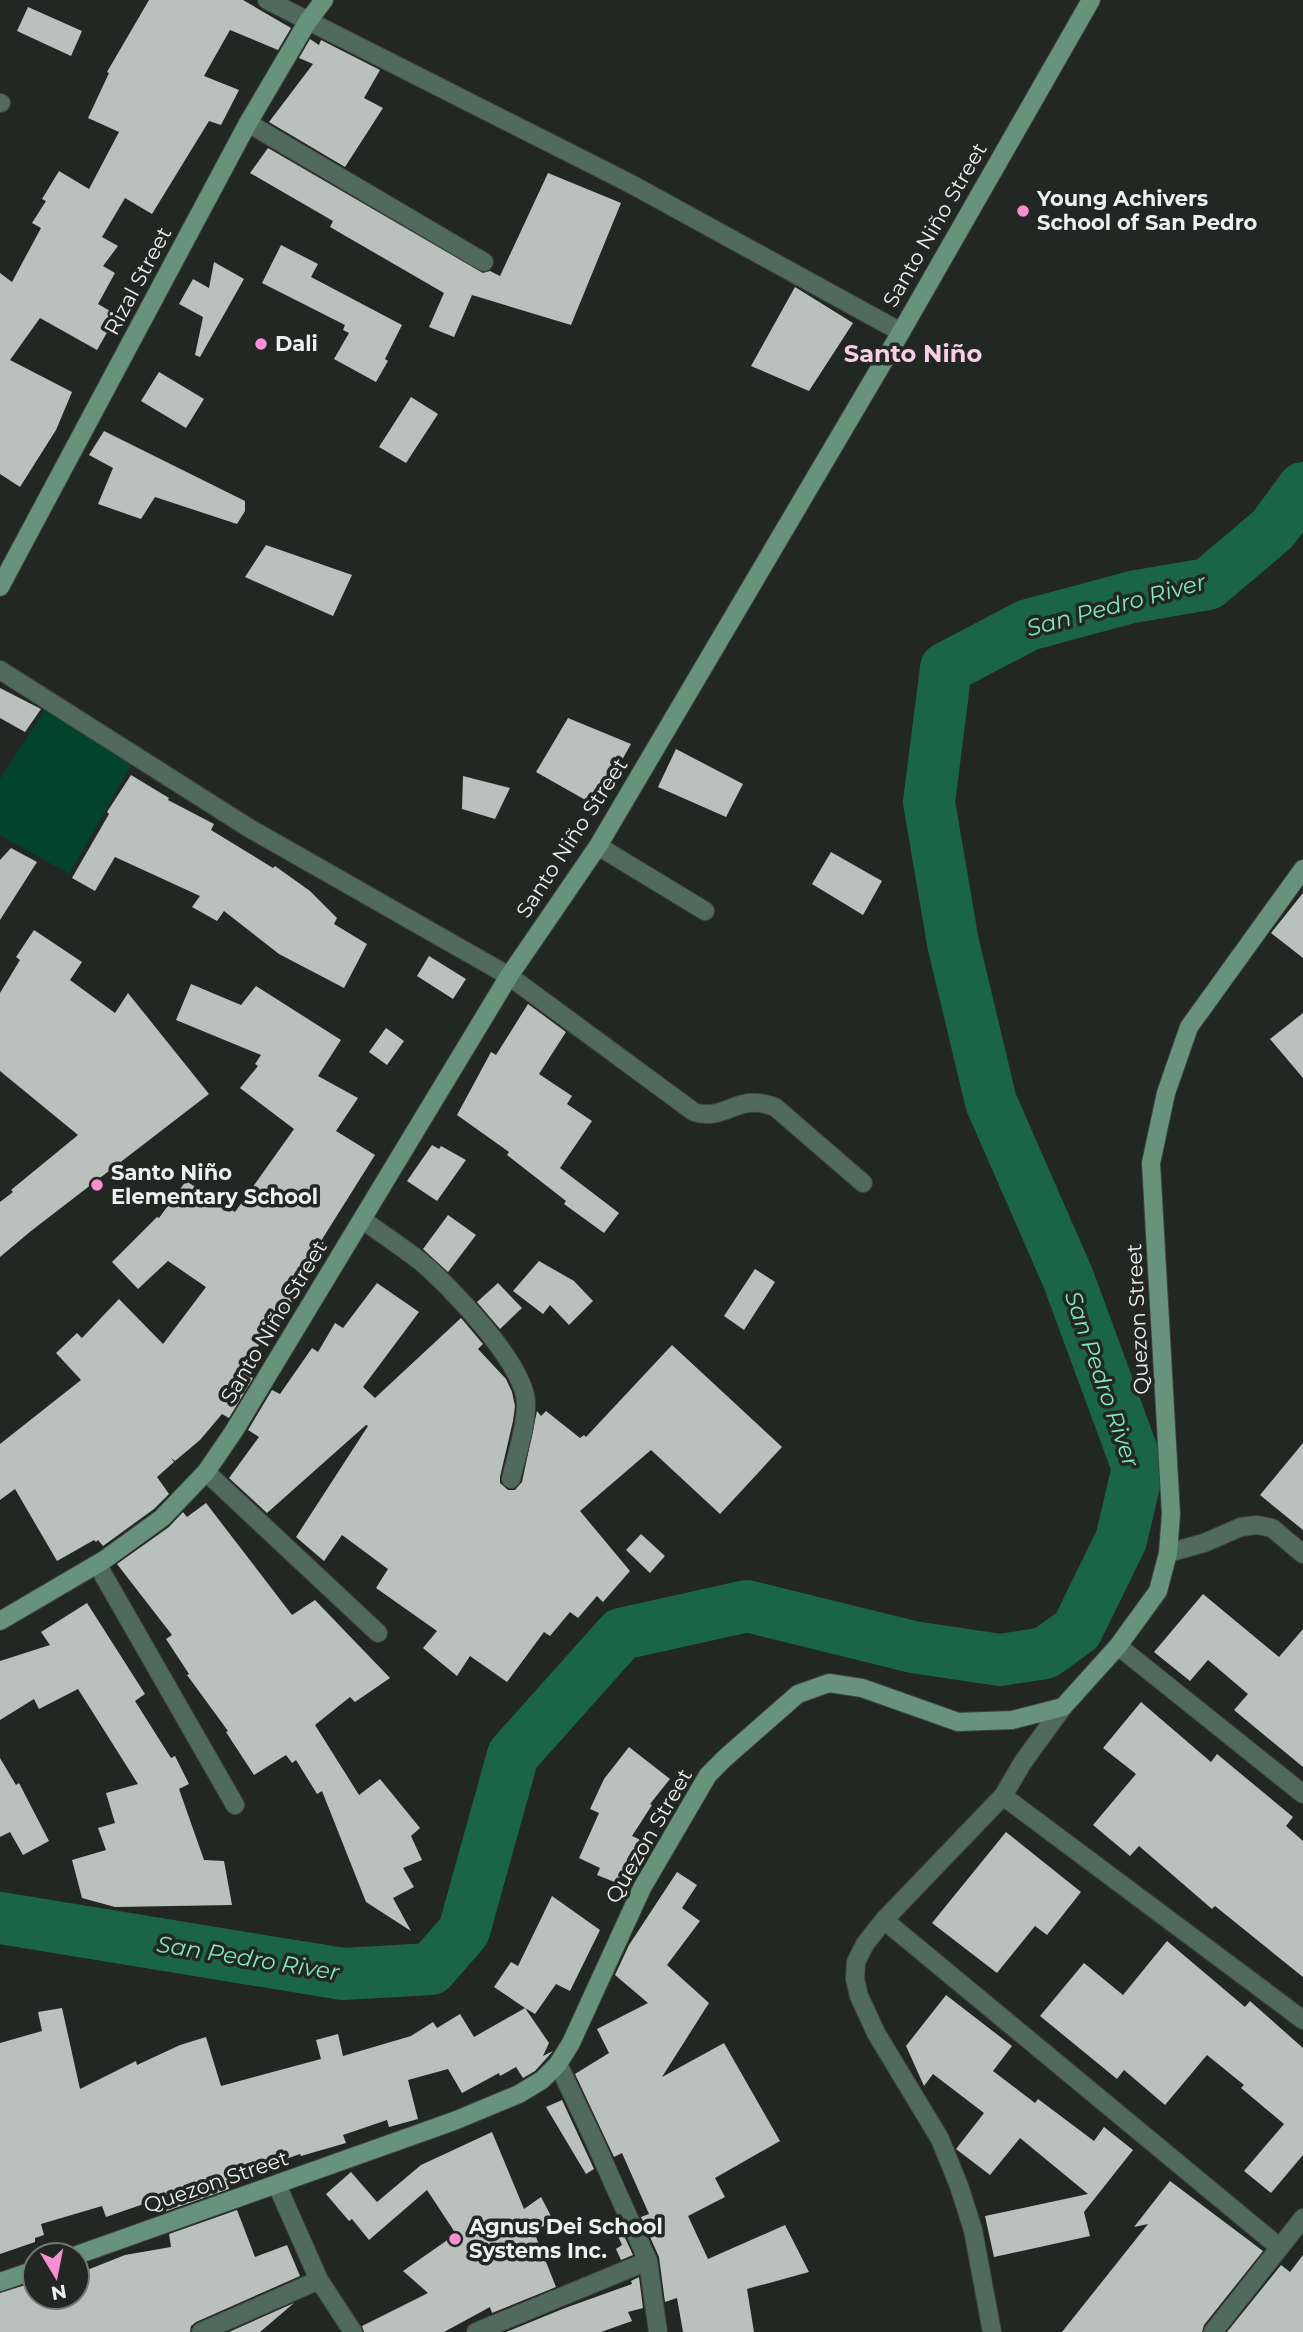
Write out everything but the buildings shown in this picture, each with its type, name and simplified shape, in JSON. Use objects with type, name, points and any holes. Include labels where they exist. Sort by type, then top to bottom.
[{"type":"street","points":[[267,0],[631,184],[901,332]]},
{"type":"street","name":"Rizal Street","points":[[0,587],[248,123],[308,21],[324,0]]},
{"type":"street","name":"Santo Niño Street","points":[[0,1621],[97,1564],[162,1518],[206,1472],[234,1431],[509,976],[598,846],[901,332],[1091,0]]},
{"type":"street","points":[[248,123],[484,262]]},
{"type":"street","points":[[0,670],[248,828],[509,976],[694,1112],[706,1116],[747,1102],[761,1102],[775,1107],[863,1183]]},
{"type":"street","points":[[598,846],[705,911]]},
{"type":"street","name":"Quezon Street","points":[[91,2250],[454,2121],[519,2094],[542,2080],[558,2064],[571,2043],[642,1888],[708,1775],[798,1694],[829,1683],[862,1688],[958,1722],[1012,1720],[1063,1707],[1118,1646],[1157,1591],[1168,1553],[1171,1514],[1151,1163],[1166,1093],[1189,1027],[1303,869]]},
{"type":"street","points":[[363,1220],[421,1262],[458,1299],[506,1356],[524,1391],[527,1405],[511,1479]]},
{"type":"street","points":[[206,1472],[379,1633]]},
{"type":"street","points":[[1168,1553],[1220,1537],[1241,1527],[1256,1525],[1272,1528],[1303,1554]]},
{"type":"street","points":[[97,1564],[235,1805]]},
{"type":"street","points":[[1118,1646],[1303,1794]]},
{"type":"street","points":[[992,2332],[973,2230],[959,2186],[940,2139],[876,2033],[859,1996],[855,1979],[856,1962],[865,1944],[884,1920],[1003,1796],[1023,1762],[1063,1707]]},
{"type":"street","points":[[1003,1796],[1303,2020]]},
{"type":"street","points":[[884,1920],[1279,2247]]},
{"type":"street","points":[[558,2064],[648,2261],[658,2332]]},
{"type":"street","points":[[277,2185],[319,2280],[353,2332]]},
{"type":"street","points":[[1213,2332],[1303,2218]]},
{"type":"street","points":[[476,2332],[648,2261]]},
{"type":"street","points":[[0,2283],[21,2275]]},
{"type":"street","points":[[201,2332],[319,2280]]},
{"type":"green space","points":[[46,708],[133,762],[69,874],[0,835],[0,779]]},
{"type":"waterway","name":"San Pedro River","points":[[0,1918],[343,1974],[431,1969],[464,1931],[513,1755],[621,1634],[747,1606],[913,1647],[1000,1660],[1045,1653],[1077,1630],[1121,1540],[1138,1468],[1068,1278],[991,1102],[953,943],[929,802],[946,668],[1028,625],[1132,597],[1208,584],[1273,529],[1303,488]]},
{"type":"place","name":"Young Achivers School of San Pedro","points":[[1023,211]]},
{"type":"place","name":"Dali","points":[[261,344]]},
{"type":"place","name":"Santo Niño Elementary School","points":[[97,1185]]},
{"type":"place","name":"Agnus Dei School Systems Inc.","points":[[455,2239]]},
{"type":"district","name":"Santo Niño","points":[[913,354]]}]
